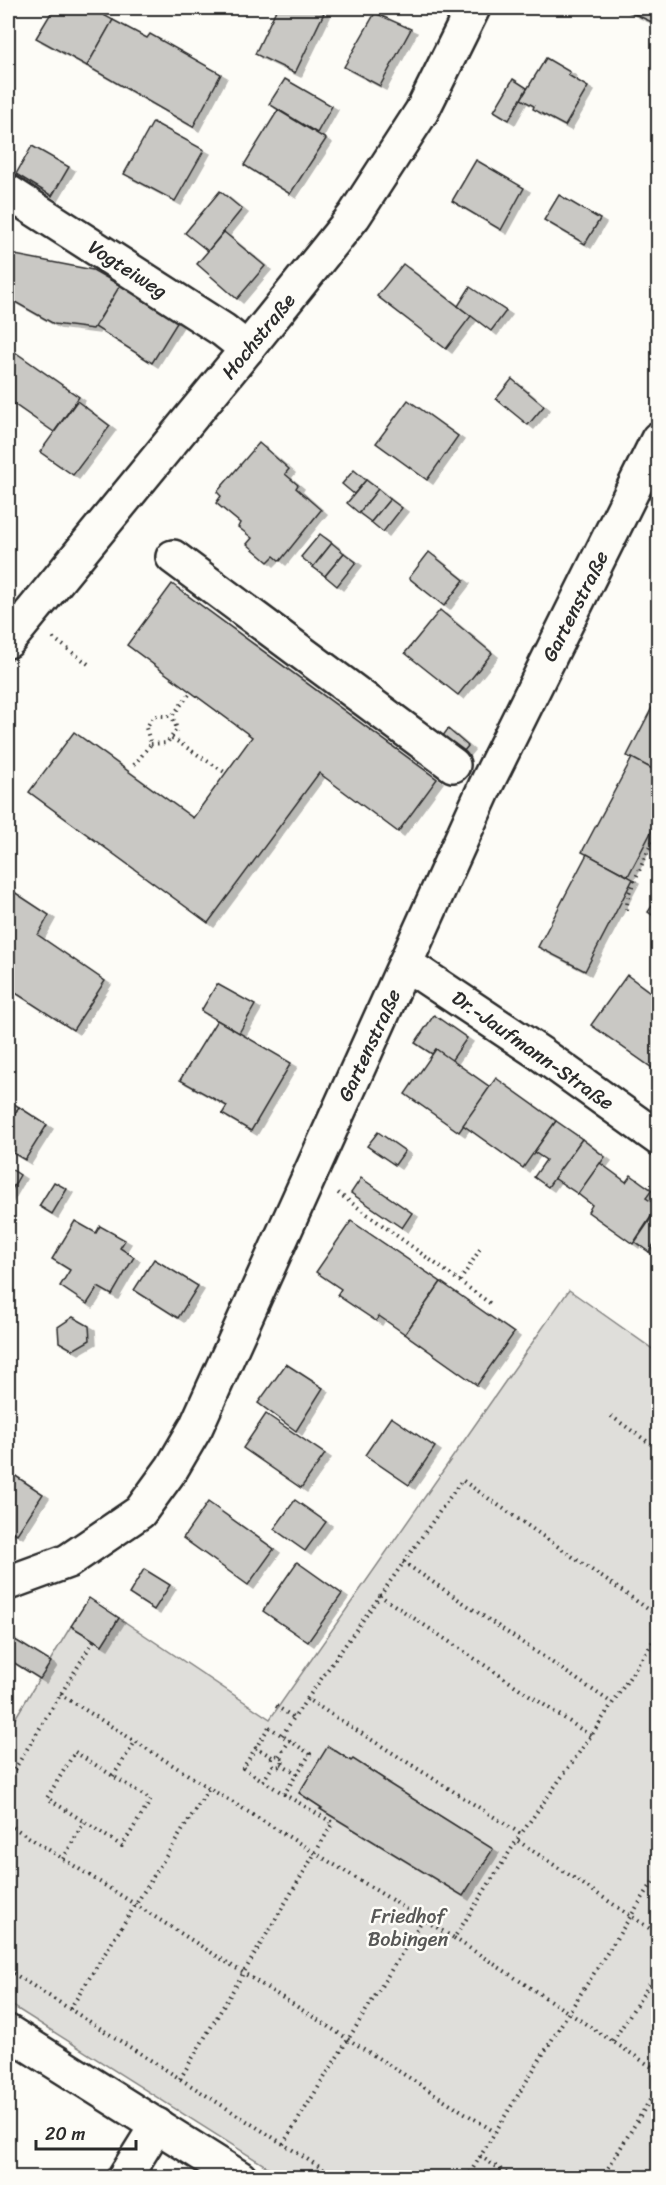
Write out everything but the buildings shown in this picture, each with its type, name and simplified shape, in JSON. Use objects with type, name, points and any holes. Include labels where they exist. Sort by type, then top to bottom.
[{"type":"street","name":"Hochstraße","points":[[16,630],[248,349],[354,216],[422,111],[472,8]]},
{"type":"street","name":"Vogteiweg","points":[[8,192],[223,330],[248,349]]},
{"type":"street","name":"Gartenstraße","points":[[8,1582],[68,1561],[140,1512],[172,1468],[196,1427],[484,787],[658,439]]},
{"type":"street","points":[[173,557],[453,765]]},
{"type":"street","name":"Dr.-Jaufmann-Straße","points":[[406,964],[541,1054],[658,1138]]},
{"type":"street","points":[[8,2032],[240,2178]]},
{"type":"street","points":[[124,2178],[157,2125]]},
{"type":"path","points":[[16,630],[91,666]]},
{"type":"path","points":[[172,716],[191,692]]},
{"type":"path","points":[[151,744],[146,728],[154,716],[172,716]]},
{"type":"path","points":[[134,765],[151,744],[167,743],[172,738],[177,729],[172,716]]},
{"type":"path","points":[[172,738],[225,774]]},
{"type":"path","points":[[626,910],[629,893],[658,829]]},
{"type":"path","points":[[311,1173],[491,1304]]},
{"type":"path","points":[[460,1281],[482,1246]]},
{"type":"path","points":[[611,1416],[658,1449]]},
{"type":"path","points":[[282,1735],[462,1480],[658,1616]]},
{"type":"path","points":[[403,1562],[612,1703]]},
{"type":"path","points":[[379,1595],[591,1736]]},
{"type":"path","points":[[454,1938],[521,1834],[591,1736],[658,1634]]},
{"type":"path","points":[[8,1780],[94,1640]]},
{"type":"path","points":[[60,1694],[454,1938],[658,2071]]},
{"type":"path","points":[[307,1699],[521,1834]]},
{"type":"path","points":[[276,1706],[293,1717]]},
{"type":"path","points":[[180,2079],[333,1823],[284,1794],[243,1768],[269,1727],[310,1754],[284,1794]]},
{"type":"path","points":[[255,1748],[272,1757],[279,1756],[290,1740]]},
{"type":"path","points":[[114,1776],[135,1742]]},
{"type":"path","points":[[75,1752],[151,1800],[122,1846],[84,1822],[46,1798],[75,1752]]},
{"type":"path","points":[[279,1756],[282,1760],[281,1764]]},
{"type":"path","points":[[272,1757],[273,1766]]},
{"type":"path","points":[[281,1764],[298,1774]]},
{"type":"path","points":[[273,1766],[281,1764]]},
{"type":"path","points":[[263,1781],[273,1766]]},
{"type":"path","points":[[70,2009],[209,1788]]},
{"type":"path","points":[[63,1860],[84,1822]]},
{"type":"path","points":[[8,1824],[495,2132]]},
{"type":"path","points":[[518,1841],[658,1934]]},
{"type":"path","points":[[467,2178],[569,2012],[658,1874]]},
{"type":"path","points":[[283,2144],[423,1919]]},
{"type":"path","points":[[8,1970],[337,2178]]},
{"type":"path","points":[[613,2041],[658,1971]]},
{"type":"path","points":[[602,2178],[658,2087]]},
{"type":"path","points":[[480,2156],[514,2178]]},
{"type":"green space","name":"Friedhof Bobingen","points":[[569,1290],[658,1353],[658,2177],[283,2177],[8,2003],[8,1730],[71,1626],[102,1645],[119,1618],[270,1719]]}]
